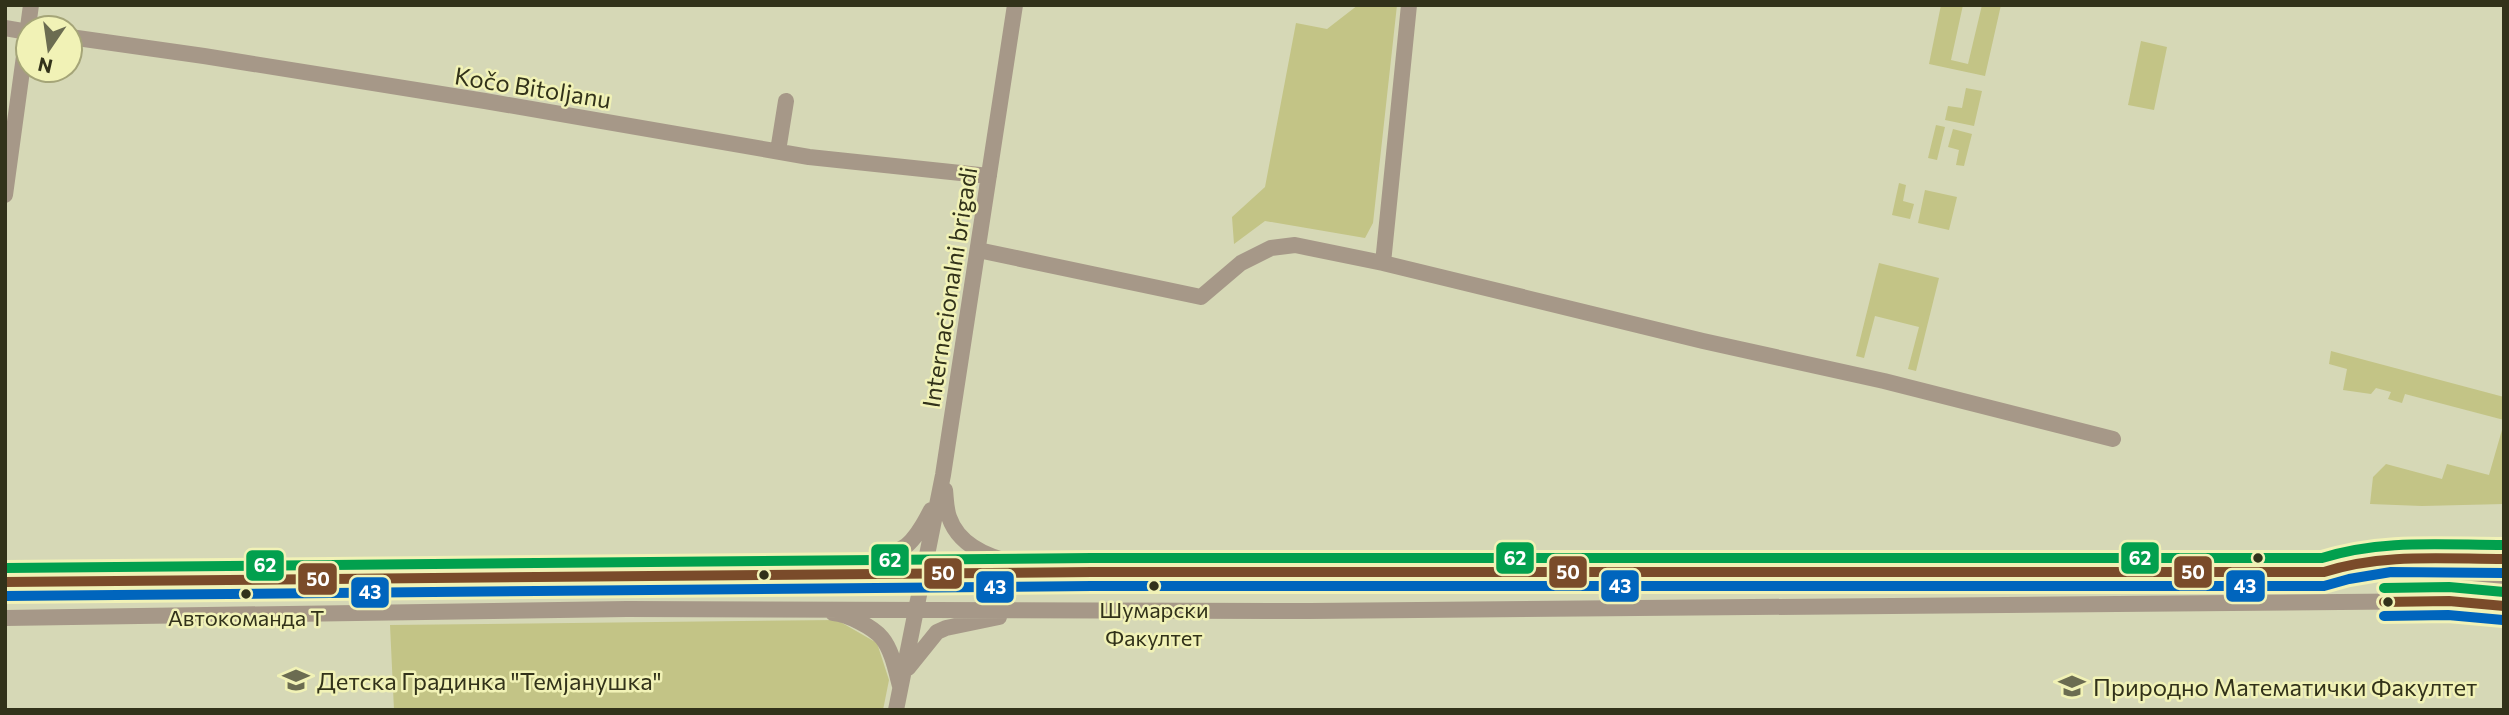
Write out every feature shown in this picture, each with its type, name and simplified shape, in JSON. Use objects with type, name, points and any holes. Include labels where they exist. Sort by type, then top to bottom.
[{"type":"street","name":"Internacionalni brigadi","points":[[896,710],[943,475],[1016,5]]},
{"type":"street","points":[[1383,263],[1409,5]]},
{"type":"street","name":"Kočo Bitoljanu","points":[[84,39],[836,160],[989,176]]},
{"type":"street","points":[[5,195],[21,84]]},
{"type":"street","points":[[778,151],[786,101]]},
{"type":"street","points":[[978,250],[1201,297],[1241,263],[1271,248],[1295,245],[1383,263],[1703,341],[1896,384],[2113,439]]},
{"type":"street","points":[[943,475],[949,519],[968,546],[984,554],[1022,564],[1092,572]]},
{"type":"street","points":[[812,576],[906,546],[923,527],[939,496]]},
{"type":"street","points":[[5,582],[1092,572],[1733,571],[1764,562],[1790,559],[2164,558],[2229,565],[2251,572],[2504,577]]},
{"type":"street","points":[[2324,572],[2363,562],[2414,558],[2504,559]]},
{"type":"street","points":[[5,618],[793,608],[1337,611],[2437,601],[2504,606]]},
{"type":"street","points":[[793,608],[845,614],[882,638],[891,656],[901,690]]},
{"type":"street","points":[[905,671],[937,632],[1029,611]]},
{"type":"green space","points":[[1358,5],[1397,5],[1373,223],[1365,238],[1265,221],[1234,244],[1232,217],[1265,187],[1296,23],[1327,29]]},
{"type":"green space","points":[[1941,5],[1963,5],[1951,60],[1968,64],[1982,5],[2001,5],[1985,76],[1929,64]]},
{"type":"green space","points":[[2141,41],[2167,47],[2154,110],[2128,105]]},
{"type":"green space","points":[[1966,88],[1982,91],[1974,126],[1945,120],[1948,106],[1962,108]]},
{"type":"green space","points":[[1936,125],[1945,127],[1937,160],[1928,158]]},
{"type":"green space","points":[[1953,129],[1972,134],[1964,166],[1956,165],[1959,150],[1948,147]]},
{"type":"green space","points":[[1899,183],[1906,185],[1903,201],[1914,204],[1910,219],[1892,215]]},
{"type":"green space","points":[[1925,190],[1957,197],[1949,230],[1918,223]]},
{"type":"green space","points":[[1879,263],[1939,278],[1916,371],[1908,369],[1919,327],[1875,316],[1864,358],[1856,356]]},
{"type":"green space","points":[[2331,351],[2504,397],[2504,420],[2405,394],[2402,403],[2388,399],[2391,392],[2376,388],[2371,394],[2343,390],[2347,369],[2329,364]]},
{"type":"green space","points":[[2504,423],[2504,504],[2370,504],[2373,477],[2386,464],[2442,479],[2447,464],[2489,475]]},
{"type":"green space","points":[[837,620],[877,643],[889,680],[883,710],[394,710],[390,625]]},
{"type":"transit line","name":"62","points":[[5,568],[1092,558],[2322,558],[2390,546],[2504,545]]},
{"type":"transit line","name":"50","points":[[5,582],[1092,572],[2324,572],[2391,560],[2504,559]]},
{"type":"transit line","name":"43","points":[[5,596],[1092,586],[2324,586],[2391,572],[2504,573]]},
{"type":"transit line","name":"62","points":[[2384,588],[2449,587],[2504,592]]},
{"type":"transit line","name":"50","points":[[2384,602],[2449,601],[2504,606]]},
{"type":"transit line","name":"43","points":[[2384,616],[2448,615],[2503,620]]},
{"type":"place","name":"Шумарски Факултет","points":[[1154,586]]},
{"type":"place","name":"Автокоманда Т","points":[[246,594]]},
{"type":"place","name":"Детска Градинка \"Темјанушка\"","points":[[296,680]]},
{"type":"place","name":"Природно Математички Факултет","points":[[2072,686]]}]
